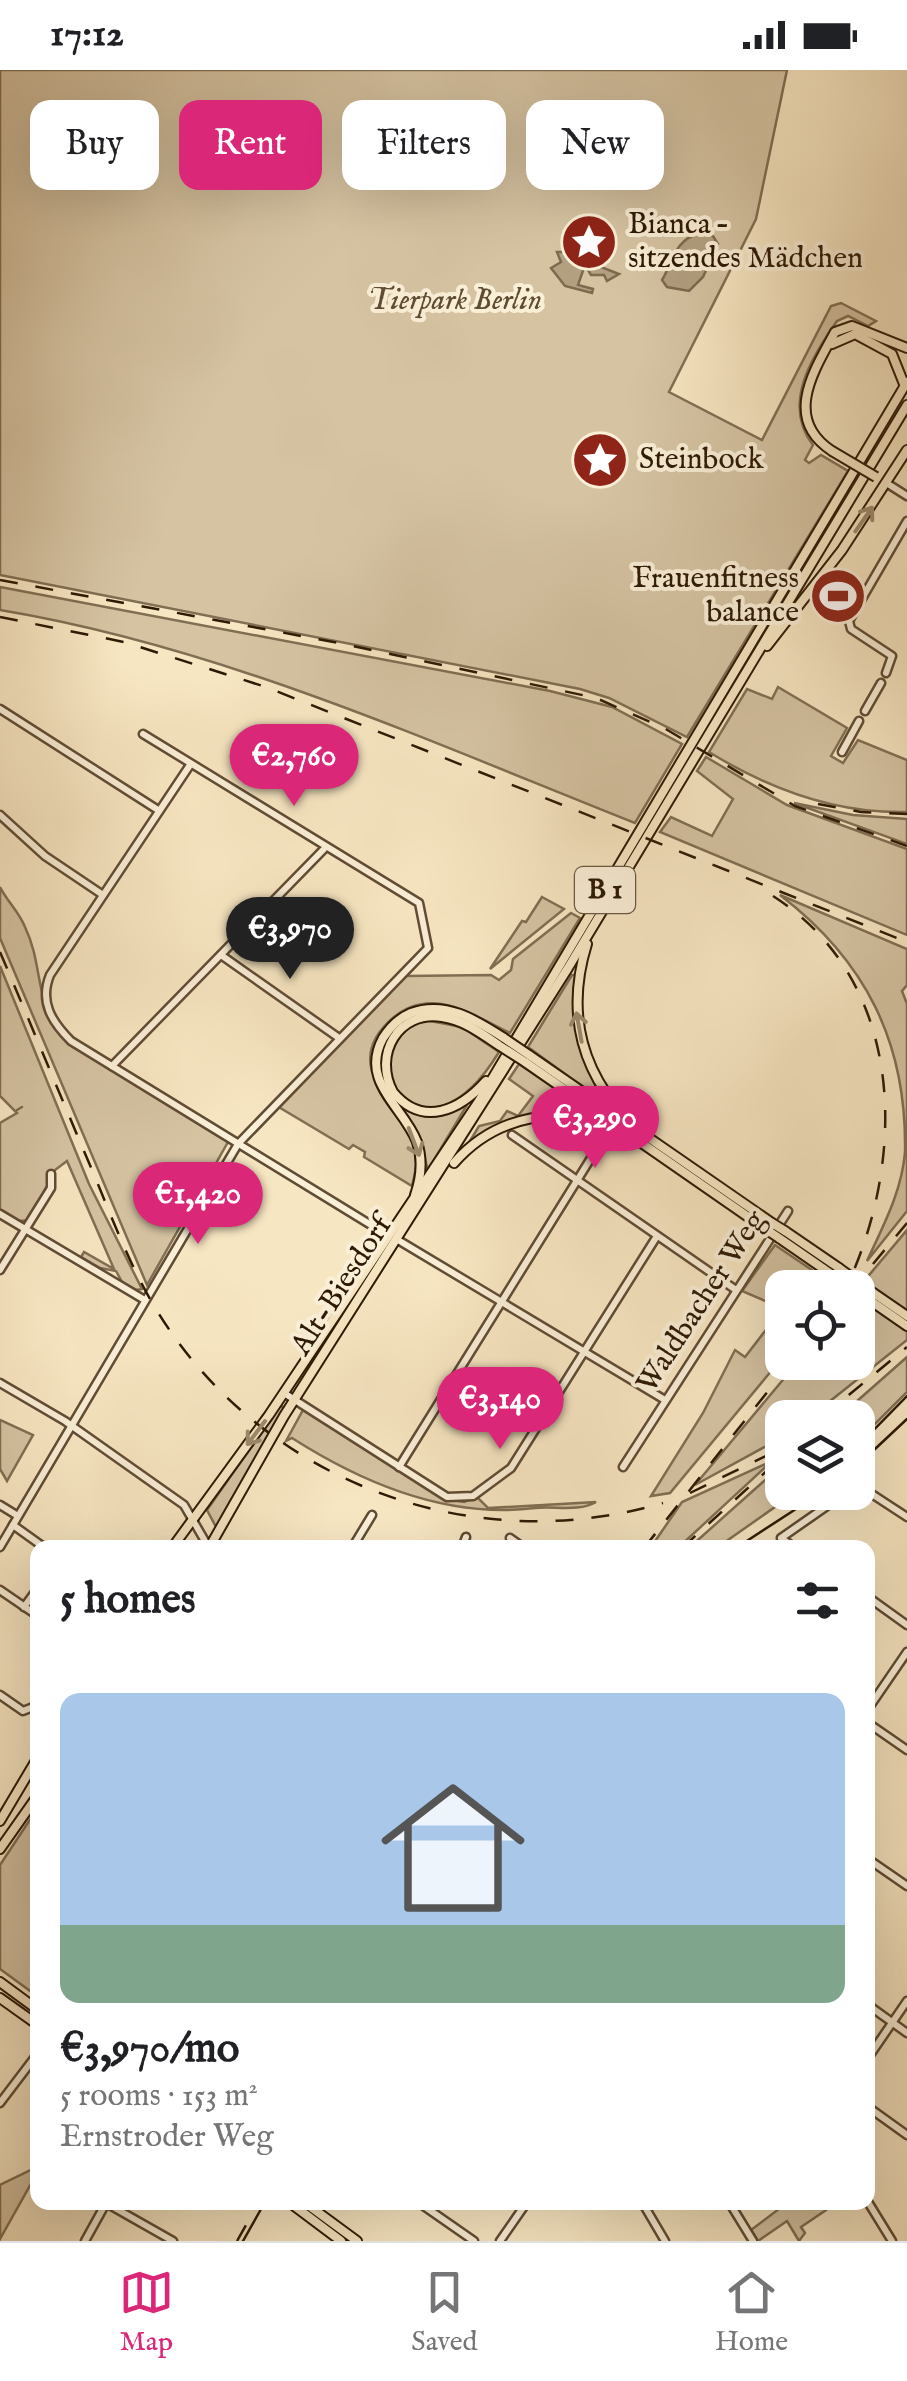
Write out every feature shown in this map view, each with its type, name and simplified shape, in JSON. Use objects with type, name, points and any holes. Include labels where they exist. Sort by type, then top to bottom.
[{"type":"main road","points":[[888,484],[826,447],[809,429],[803,404],[834,332],[847,325],[907,348]]},
{"type":"main road","points":[[828,347],[848,334],[884,350],[897,360],[906,384]]},
{"type":"main road","name":"B 1","points":[[499,1067],[906,384]]},
{"type":"main road","name":"B 1","points":[[592,930],[907,405]]},
{"type":"main road","points":[[758,657],[798,610],[888,484],[907,450]]},
{"type":"main road","points":[[592,930],[576,994],[581,1040],[602,1088],[642,1133]]},
{"type":"main road","name":"Alt-Biesdorf","points":[[177,1540],[439,1178],[592,930]]},
{"type":"main road","points":[[410,1208],[421,1161],[414,1136],[379,1078],[377,1058],[386,1034],[402,1017],[437,1008],[463,1014],[642,1133],[833,1270]]},
{"type":"main road","points":[[499,1067],[468,1100],[437,1113],[404,1103],[389,1084],[384,1064],[398,1031],[429,1016],[460,1022],[502,1042]]},
{"type":"main road","points":[[527,1058],[644,1145],[770,1226]]},
{"type":"main road","name":"Alt-Biesdorf","points":[[214,1540],[410,1208],[499,1067]]},
{"type":"main road","points":[[439,1178],[466,1150],[492,1132],[542,1116],[586,1118],[644,1145]]},
{"type":"main road","points":[[875,1298],[907,1316]]},
{"type":"main road","points":[[875,1300],[907,1326]]},
{"type":"main road","points":[[0,1821],[30,1770]]},
{"type":"main road","points":[[0,1849],[30,1806]]},
{"type":"main road","points":[[0,1982],[30,2004]]},
{"type":"main road","points":[[0,1998],[30,2019]]},
{"type":"main road","points":[[300,2210],[341,2241]]},
{"type":"main road","points":[[315,2210],[357,2241]]},
{"type":"street","points":[[888,484],[907,496]]},
{"type":"street","points":[[886,674],[892,656],[851,629],[849,620],[907,522]]},
{"type":"street","points":[[864,710],[881,683]]},
{"type":"street","points":[[0,709],[158,810]]},
{"type":"street","points":[[842,752],[859,721]]},
{"type":"street","points":[[0,1547],[238,1144],[428,948],[424,912],[418,903],[143,734]]},
{"type":"street","points":[[192,764],[50,975],[45,999],[58,1027],[112,1066],[238,1144],[666,1400]]},
{"type":"street","points":[[0,815],[45,856],[103,894]]},
{"type":"street","points":[[112,1066],[324,848]]},
{"type":"street","points":[[221,955],[339,1038]]},
{"type":"street","points":[[512,1135],[736,1290]]},
{"type":"street","points":[[399,1467],[590,1158]]},
{"type":"street","points":[[0,1270],[52,1188],[51,1174]]},
{"type":"street","name":"Waldbacher Weg","points":[[623,1467],[788,1212]]},
{"type":"street","points":[[0,1214],[143,1299]]},
{"type":"street","points":[[284,1393],[452,1498],[482,1491],[511,1468],[657,1236]]},
{"type":"street","points":[[0,1382],[72,1425],[193,1516]]},
{"type":"street","points":[[875,1496],[907,1518]]},
{"type":"street","points":[[0,1505],[18,1516]]},
{"type":"street","points":[[784,1540],[781,1538],[821,1510]]},
{"type":"street","points":[[357,1540],[372,1515]]},
{"type":"street","name":"Alt-Biesdorf","points":[[193,1516],[205,1540]]},
{"type":"street","points":[[13,1526],[34,1540]]},
{"type":"street","points":[[0,1590],[30,1611]]},
{"type":"street","points":[[24,1607],[30,1599]]},
{"type":"street","points":[[875,1603],[907,1625]]},
{"type":"street","points":[[875,1698],[907,1652]]},
{"type":"street","points":[[0,1695],[23,1710],[30,1708]]},
{"type":"street","points":[[875,1728],[907,1750]]},
{"type":"street","points":[[875,1864],[907,1886]]},
{"type":"street","points":[[875,2048],[907,2001]]},
{"type":"street","points":[[875,2011],[907,2033]]},
{"type":"street","points":[[0,2103],[30,2063]]},
{"type":"street","points":[[875,2112],[907,2135]]},
{"type":"street","points":[[85,2241],[102,2210]]},
{"type":"street","points":[[118,2210],[172,2241]]},
{"type":"street","points":[[429,2210],[474,2241]]},
{"type":"street","points":[[500,2241],[521,2210]]},
{"type":"street","points":[[647,2210],[665,2241]]},
{"type":"street","points":[[734,2210],[753,2241]]},
{"type":"street","points":[[873,2210],[892,2241]]},
{"type":"green space","name":"Tierpark Berlin","points":[[0,70],[787,70],[756,219],[669,392],[762,440],[831,306],[841,303],[876,321],[868,326],[848,316],[837,321],[810,366],[800,398],[804,430],[813,445],[805,460],[809,463],[821,455],[848,471],[687,737],[609,698],[580,689],[0,575]]},
{"type":"green space","points":[[0,587],[550,691],[612,707],[682,744],[635,823],[402,729],[244,672],[83,626],[0,610]]},
{"type":"green space","points":[[778,687],[847,728],[831,756],[843,763],[858,740],[907,760],[907,812],[855,809],[804,797],[709,752],[747,689],[772,699]]},
{"type":"green space","points":[[706,757],[787,805],[907,849],[907,935],[660,832],[671,817],[712,836],[733,799],[697,771]]},
{"type":"green space","points":[[794,803],[853,815],[907,819],[907,844]]},
{"type":"green space","points":[[0,887],[20,916],[31,942],[49,1015],[69,1043],[228,1142],[147,1285],[0,938]]},
{"type":"green space","points":[[780,895],[907,949],[907,985],[902,991],[907,1004],[907,1211],[867,1261],[891,1208],[903,1166],[904,1112],[898,1075],[889,1039],[857,976],[836,947]]},
{"type":"green space","points":[[542,897],[564,909],[490,969],[522,921],[526,922]]},
{"type":"green space","points":[[571,913],[580,918],[510,1033],[468,1012],[424,1004],[394,1017],[378,1034],[371,1051],[371,1066],[376,1082],[414,1146],[412,1186],[364,1157],[365,1152],[353,1145],[349,1149],[277,1106],[405,976],[491,975],[499,980],[511,970],[513,959]]},
{"type":"green space","points":[[0,966],[89,1184],[142,1289],[122,1282],[116,1271],[100,1268],[81,1257],[84,1252],[114,1269],[67,1161],[55,1170],[30,1220],[20,1221],[0,1209],[0,1123],[17,1113],[0,1096]]},
{"type":"green space","points":[[572,975],[576,975],[575,1012],[582,1044],[609,1106],[528,1047]]},
{"type":"green space","points":[[425,1020],[462,1027],[499,1052],[469,1090],[441,1106],[418,1106],[400,1094],[390,1075],[390,1053],[401,1033]]},
{"type":"green space","points":[[519,1064],[597,1118],[563,1113],[531,1116],[470,1141],[479,1126],[500,1121],[507,1111],[518,1116],[533,1096],[509,1079]]},
{"type":"green space","points":[[396,1103],[413,1113],[431,1116],[449,1114],[467,1105],[428,1170],[418,1134]]},
{"type":"green space","points":[[907,1230],[907,1340],[875,1365],[875,1270]]},
{"type":"green space","points":[[775,1245],[812,1270],[765,1270],[765,1301],[742,1291]]},
{"type":"green space","points":[[765,1331],[765,1378],[670,1493],[651,1496],[703,1413],[735,1350],[745,1357]]},
{"type":"green space","points":[[907,1357],[907,1392],[875,1424],[875,1400],[858,1400]]},
{"type":"green space","points":[[783,1380],[857,1380],[831,1400],[766,1400]]},
{"type":"green space","points":[[765,1401],[765,1447],[695,1485]]},
{"type":"green space","points":[[280,1406],[286,1408],[216,1527],[207,1510]]},
{"type":"green space","points":[[303,1410],[445,1499],[464,1502],[477,1497],[488,1508],[596,1502],[575,1508],[503,1510],[439,1503],[408,1494],[348,1470],[292,1438],[286,1441]]},
{"type":"green space","points":[[0,1420],[33,1435],[7,1481],[0,1469]]},
{"type":"green space","points":[[765,1464],[687,1540],[656,1540],[682,1502]]},
{"type":"green space","points":[[765,1480],[765,1510],[771,1510],[728,1540],[698,1540]]},
{"type":"green space","points":[[30,1820],[30,1991],[0,1969],[0,1865]]},
{"type":"green space","points":[[30,2170],[30,2185],[0,2239],[0,2185]]},
{"type":"green space","points":[[778,2210],[826,2210],[801,2227],[805,2233],[799,2241],[787,2221],[758,2241],[751,2230]]},
{"type":"shaded area","points":[[699,233],[713,236],[718,244],[703,277],[689,291],[667,287],[662,280],[676,252],[684,241]]},
{"type":"shaded area","points":[[565,245],[588,262],[619,274],[607,281],[604,275],[591,275],[585,265],[578,285],[593,289],[592,293],[565,286],[551,268],[561,262],[557,252],[563,252]]},
{"type":"waterway","points":[[17,1110],[22,1107]]},
{"type":"tram line","points":[[875,1429],[907,1396]]},
{"type":"tram line","points":[[875,1449],[907,1419]]},
{"type":"tram line","points":[[748,1540],[794,1510]]},
{"type":"tram line","points":[[243,2241],[260,2210]]},
{"type":"railway","points":[[0,580],[339,643],[596,698],[664,728],[795,806],[907,846]]},
{"type":"railway","points":[[0,617],[124,642],[266,687],[907,942]]},
{"type":"railway","points":[[818,804],[861,812],[907,814]]},
{"type":"railway","points":[[773,896],[817,932],[850,975],[871,1024],[883,1076],[885,1130],[879,1184],[866,1238],[853,1270]]},
{"type":"railway","points":[[0,952],[116,1229],[149,1298],[203,1373],[256,1423],[315,1463],[379,1493],[448,1512],[519,1521],[591,1518],[663,1503]]},
{"type":"railway","points":[[873,1264],[907,1223]]},
{"type":"railway","points":[[843,1400],[907,1347]]},
{"type":"railway","points":[[650,1540],[777,1380]]},
{"type":"railway","points":[[690,1493],[765,1456]]},
{"type":"railway","points":[[691,1540],[765,1472]]},
{"type":"railway","points":[[237,2241],[254,2210]]},
{"type":"place","name":"Bianca – sitzendes Mädchen","points":[[589,242]]},
{"type":"place","name":"Steinbock","points":[[600,460]]},
{"type":"place","name":"Frauenfitness balance","points":[[838,596]]}]
